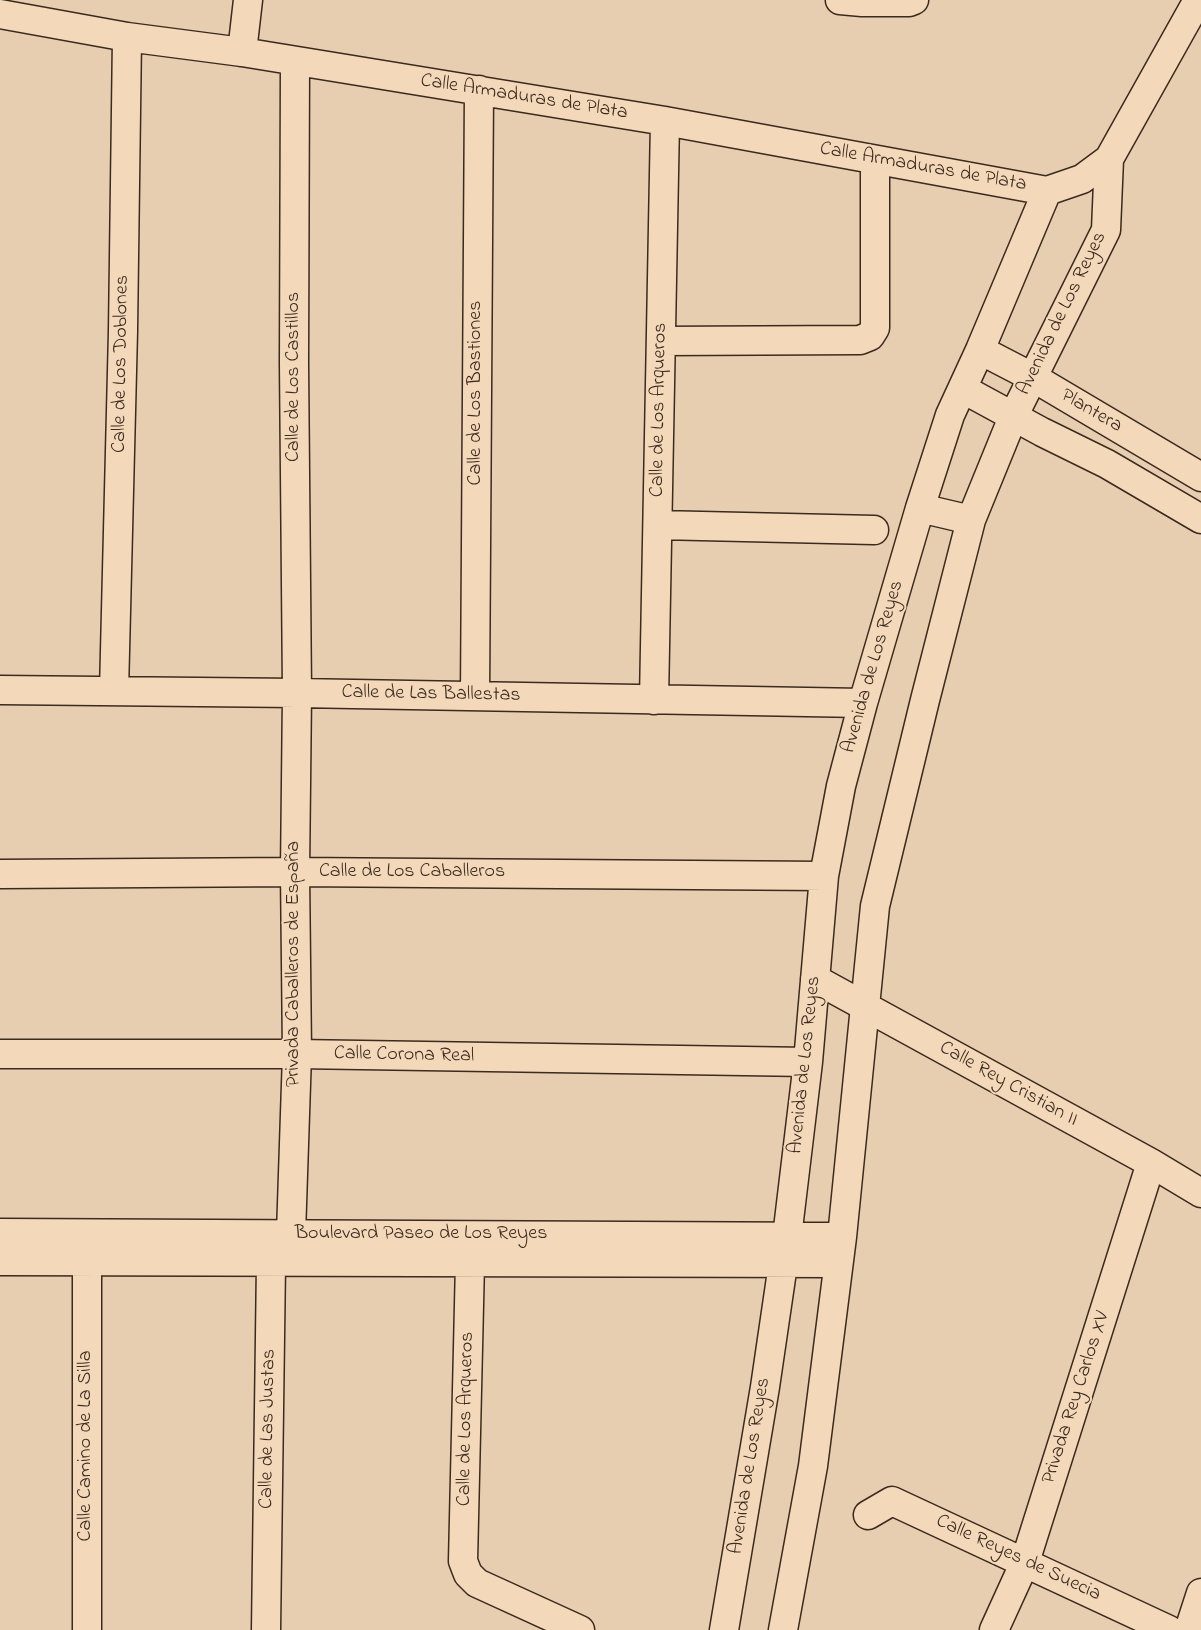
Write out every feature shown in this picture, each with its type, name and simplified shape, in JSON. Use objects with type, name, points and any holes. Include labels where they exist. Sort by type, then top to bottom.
[{"type":"street","points":[[242,52],[248,0]]},
{"type":"street","points":[[840,0],[862,2],[909,2],[914,0]]},
{"type":"street","points":[[1047,191],[1082,179],[1109,160],[1198,0]]},
{"type":"street","name":"Calle Armaduras de Plata","points":[[0,14],[127,37],[242,52],[665,121],[1047,191]]},
{"type":"street","name":"Calle de Los Doblones","points":[[114,691],[123,331],[127,37]]},
{"type":"street","name":"Calle de Los Castillos","points":[[296,62],[294,363],[297,693]]},
{"type":"street","name":"Calle de Los Bastiones","points":[[475,696],[479,90]]},
{"type":"street","name":"Calle de Los Arqueros","points":[[654,700],[665,121]]},
{"type":"street","points":[[661,341],[860,340],[870,336],[874,328],[874,160]]},
{"type":"street","name":"Avenida de Los Reyes","points":[[784,1630],[813,1466],[840,1250],[875,906],[925,700],[972,520],[1013,417],[1106,230],[1109,160]]},
{"type":"street","name":"Avenida de Los Reyes","points":[[724,1630],[765,1387],[787,1237],[808,1062],[824,876],[841,786],[862,703],[920,508],[950,415],[980,350],[1047,191]]},
{"type":"street","name":"Plantera","points":[[980,350],[1034,378],[1201,477]]},
{"type":"street","name":"Plantera","points":[[963,389],[1013,417],[1106,464],[1201,519]]},
{"type":"street","points":[[920,508],[972,520]]},
{"type":"street","points":[[658,525],[874,530]]},
{"type":"street","name":"Calle de Las Ballestas","points":[[0,690],[862,703]]},
{"type":"street","name":"Privada Caballeros de España","points":[[291,1234],[297,1054],[295,872],[297,693]]},
{"type":"street","name":"Calle de Los Caballeros","points":[[0,874],[295,872],[824,876]]},
{"type":"street","name":"Calle Rey Cristian II","points":[[814,979],[1201,1193]]},
{"type":"street","name":"Calle Corona Real","points":[[0,1054],[297,1054],[808,1062]]},
{"type":"street","name":"Privada Rey Carlos XV","points":[[994,1630],[1025,1562],[1151,1164]]},
{"type":"street","name":"Boulevard Paseo de Los Reyes","points":[[0,1233],[787,1237],[840,1250]]},
{"type":"street","points":[[271,1262],[291,1234]]},
{"type":"street","name":"Boulevard Paseo de Los Reyes","points":[[0,1261],[783,1263],[840,1250]]},
{"type":"street","name":"Calle Camino de La Silla","points":[[87,1262],[87,1630]]},
{"type":"street","name":"Calle de Las Justas","points":[[266,1630],[271,1262]]},
{"type":"street","name":"Calle de Los Arqueros","points":[[470,1262],[464,1561],[468,1574],[478,1583],[580,1630]]},
{"type":"street","name":"Calle Reyes de Suecia","points":[[868,1516],[892,1501],[1168,1630]]},
{"type":"street","points":[[1189,1630],[1201,1593]]}]
